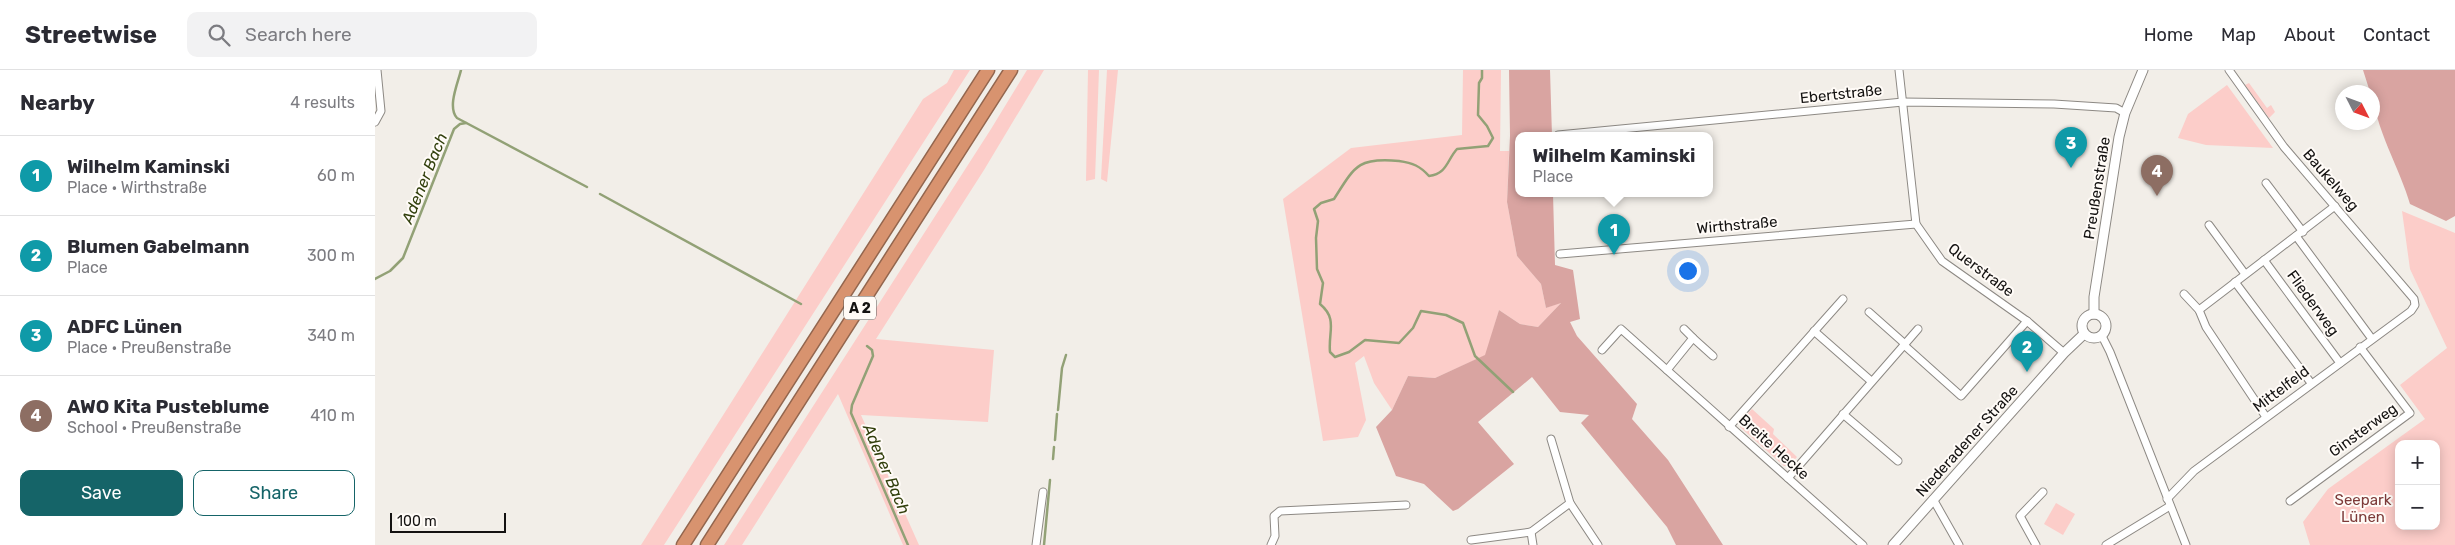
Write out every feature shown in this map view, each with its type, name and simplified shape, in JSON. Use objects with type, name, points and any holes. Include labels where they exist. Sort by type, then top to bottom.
[{"type":"highway","name":"A 2","points":[[683,545],[988,70]]},
{"type":"highway","name":"A 2","points":[[707,545],[1011,70]]},
{"type":"street","points":[[375,122],[381,111],[377,70]]},
{"type":"street","name":"Querstraße","points":[[1899,70],[1916,224],[1942,261],[2027,322],[2064,353]]},
{"type":"street","name":"Preußenstraße","points":[[2093,314],[2119,141],[2125,113],[2143,70]]},
{"type":"street","name":"Baukelweg","points":[[2229,70],[2284,146],[2414,299],[2415,305]]},
{"type":"street","name":"Ebertstraße","points":[[1589,132],[1903,102],[2054,104],[2116,108],[2125,113]]},
{"type":"street","name":"Fliederweg","points":[[2266,183],[2372,339]]},
{"type":"street","points":[[2199,310],[2335,206]]},
{"type":"street","name":"Wirthstraße","points":[[1561,254],[1916,224]]},
{"type":"street","points":[[2209,224],[2245,274]]},
{"type":"street","name":"Fliederweg","points":[[2264,260],[2340,363]]},
{"type":"street","points":[[2235,282],[2311,383]]},
{"type":"street","points":[[2184,294],[2199,310],[2206,326],[2266,417]]},
{"type":"street","points":[[1729,426],[1843,298]]},
{"type":"street","name":"Mittelfeld","points":[[2106,545],[2168,502],[2194,471],[2411,311],[2415,305]]},
{"type":"street","points":[[1869,312],[1961,396],[2027,322]]},
{"type":"street","points":[[2093,314],[2104,320],[2106,328],[2102,336],[2093,339],[2084,334],[2083,321],[2093,314]]},
{"type":"street","name":"Breite Hecke","points":[[1602,350],[1621,329],[1863,545]]},
{"type":"street","points":[[1684,329],[1713,356]]},
{"type":"street","points":[[1788,478],[1918,329]]},
{"type":"street","points":[[1814,331],[1871,381]]},
{"type":"street","name":"Niederadener Straße","points":[[1893,545],[2064,353],[2084,334]]},
{"type":"street","points":[[2102,336],[2186,545]]},
{"type":"street","points":[[1667,370],[1693,338]]},
{"type":"street","name":"Ginsterweg","points":[[2290,501],[2410,412],[2361,347]]},
{"type":"street","points":[[1843,414],[1898,461]]},
{"type":"street","points":[[1551,439],[1570,503],[1598,545]]},
{"type":"street","points":[[1036,545],[1043,492]]},
{"type":"street","points":[[2036,545],[2020,516],[2043,492]]},
{"type":"street","points":[[1933,499],[1959,545]]},
{"type":"street","points":[[1471,540],[1531,532],[1570,503]]},
{"type":"street","points":[[1271,545],[1275,536],[1274,516],[1280,511],[1406,505]]},
{"type":"street","points":[[1531,532],[1533,545]]},
{"type":"green space","points":[[954,70],[970,70],[664,545],[641,545],[923,99],[947,83]]},
{"type":"green space","points":[[1027,70],[1044,70],[984,170],[876,339],[994,350],[988,422],[861,415],[919,545],[903,545],[838,394],[742,545],[724,545],[991,129]]},
{"type":"green space","points":[[1088,70],[1099,70],[1095,179],[1086,181]]},
{"type":"green space","points":[[1107,70],[1118,70],[1107,182],[1101,179]]},
{"type":"green space","points":[[1463,70],[1501,70],[1500,151],[1509,151],[1507,202],[1517,256],[1541,284],[1546,308],[1562,302],[1538,327],[1520,324],[1499,310],[1486,355],[1435,378],[1408,376],[1392,410],[1374,383],[1364,356],[1355,363],[1366,420],[1358,437],[1323,441],[1283,199],[1351,148],[1462,135]]},
{"type":"green space","points":[[2249,83],[2267,108],[2271,105],[2275,112],[2269,118],[2245,85]]},
{"type":"green space","points":[[2227,85],[2273,148],[2206,145],[2178,138],[2188,114]]},
{"type":"green space","name":"Seepark Lünen","points":[[2402,211],[2455,233],[2455,545],[2310,545],[2303,522],[2328,489],[2395,441],[2395,530],[2440,530],[2440,440],[2396,440],[2425,419],[2400,385],[2447,348],[2410,269]]},
{"type":"green space","points":[[1752,409],[1774,429],[1773,434],[1797,457],[1789,466],[1784,466],[1740,427],[1740,421]]},
{"type":"green space","points":[[2056,503],[2075,514],[2063,535],[2044,524]]},
{"type":"shaded area","points":[[1509,70],[1550,70],[1552,132],[1515,132],[1515,197],[1553,197],[1555,265],[1573,270],[1580,319],[1570,322],[1577,336],[1637,404],[1632,419],[1668,460],[1723,545],[1676,545],[1667,527],[1581,423],[1589,415],[1560,412],[1532,377],[1478,422],[1514,464],[1458,509],[1453,511],[1424,484],[1396,476],[1376,427],[1392,410],[1408,376],[1435,378],[1485,355],[1499,310],[1520,324],[1538,327],[1561,303],[1546,308],[1541,284],[1517,256],[1507,202],[1510,136]]},
{"type":"shaded area","points":[[2363,70],[2455,70],[2455,216],[2446,221],[2410,204],[2380,126],[2380,85],[2368,85]]},
{"type":"waterway","name":"Adener Bach","points":[[461,70],[453,101],[454,113],[457,118],[587,187]]},
{"type":"waterway","points":[[1482,70],[1482,78],[1479,83],[1478,115],[1487,126],[1493,138],[1488,146],[1457,149],[1440,172],[1429,176],[1419,167],[1404,162],[1385,160],[1366,163],[1353,171],[1334,199],[1321,203],[1314,209],[1318,221],[1316,238],[1317,269],[1323,283],[1320,304],[1326,310],[1331,321],[1330,352],[1335,357],[1349,352],[1365,340],[1399,343],[1413,328],[1421,311],[1446,315],[1463,323],[1475,356],[1513,392]]},
{"type":"waterway","name":"Adener Bach","points":[[375,279],[390,271],[403,258],[454,129],[460,124],[466,123]]},
{"type":"waterway","name":"Adener Bach","points":[[600,194],[801,304]]},
{"type":"waterway","name":"Adener Bach","points":[[867,346],[872,350],[873,356],[852,405],[851,413],[908,545]]},
{"type":"waterway","points":[[1058,410],[1062,368],[1066,355]]},
{"type":"waterway","points":[[1055,440],[1057,414]]},
{"type":"waterway","points":[[1053,459],[1054,447]]},
{"type":"waterway","points":[[1044,545],[1050,480]]},
{"type":"place","name":"ADFC Lünen","points":[[2071,168]]},
{"type":"place","name":"AWO Kita Pusteblume","points":[[2157,196]]},
{"type":"place","name":"Wilhelm Kaminski","points":[[1614,255]]},
{"type":"place","name":"Blumen Gabelmann","points":[[2027,372]]}]
